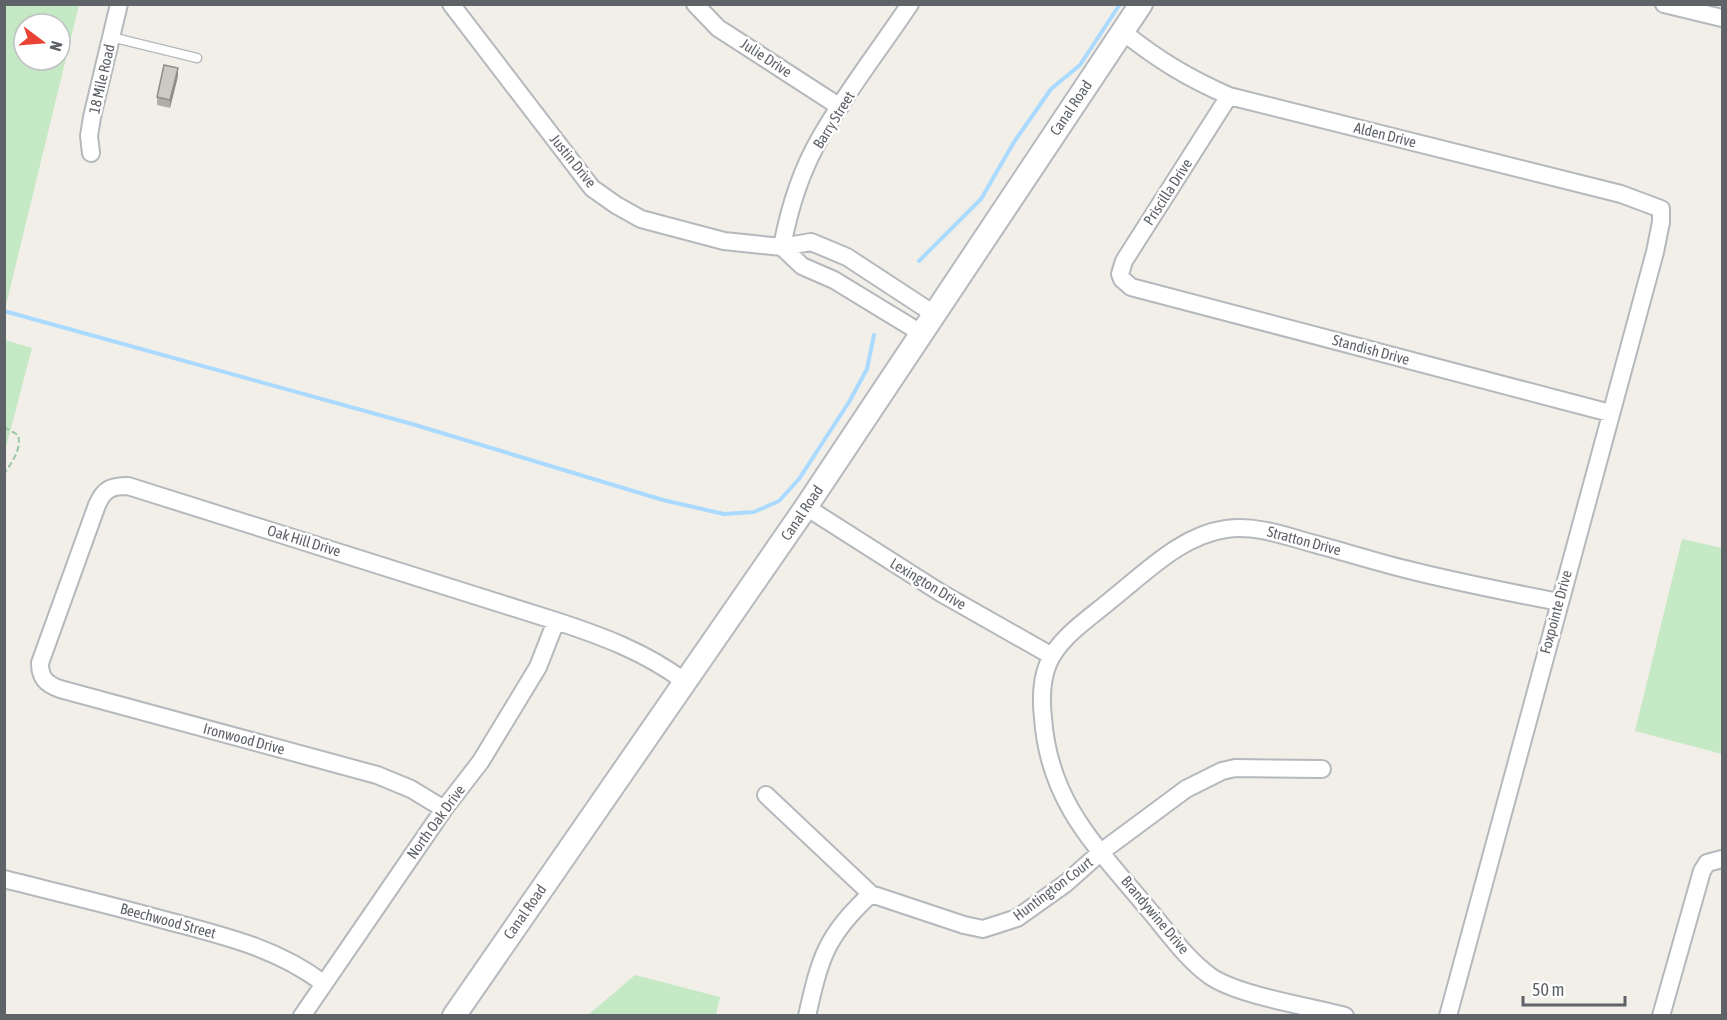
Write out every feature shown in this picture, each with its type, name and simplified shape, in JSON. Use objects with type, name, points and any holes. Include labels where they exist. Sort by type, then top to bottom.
[{"type":"street","name":"18 Mile Road","points":[[91,153],[89,136],[119,4]]},
{"type":"street","name":"Justin Drive","points":[[451,4],[592,188],[616,205],[641,219],[724,241],[782,247],[811,242],[847,257],[934,314]]},
{"type":"street","name":"Julie Drive","points":[[696,4],[718,28],[840,107]]},
{"type":"street","name":"Barry Street","points":[[782,247],[788,218],[819,139],[910,4]]},
{"type":"street","name":"Canal Road","points":[[454,1016],[806,507],[1141,4]]},
{"type":"street","points":[[1664,4],[1722,18]]},
{"type":"street","name":"Alden Drive","points":[[1122,31],[1156,58],[1180,73],[1229,96],[1621,194],[1661,209]]},
{"type":"street","name":"Priscilla Drive","points":[[1131,286],[1122,279],[1120,274],[1124,261],[1229,96]]},
{"type":"street","name":"Foxpointe Drive","points":[[1448,1016],[1655,252],[1661,209]]},
{"type":"street","points":[[782,247],[802,266],[834,280],[921,333]]},
{"type":"street","name":"Standish Drive","points":[[1131,286],[1610,413]]},
{"type":"street","points":[[883,310],[896,289]]},
{"type":"street","name":"Oak Hill Drive","points":[[41,677],[40,663],[97,505],[105,491],[114,486],[128,486],[556,621],[623,645],[664,666],[684,681]]},
{"type":"street","name":"Lexington Drive","points":[[806,507],[941,593],[1052,656]]},
{"type":"street","name":"Stratton Drive","points":[[1052,656],[1074,631],[1185,543],[1208,532],[1228,529],[1268,530],[1406,569],[1559,602]]},
{"type":"street","name":"North Oak Drive","points":[[302,1016],[511,715],[537,667],[556,621]]},
{"type":"street","name":"Brandywine Drive","points":[[1052,656],[1042,690],[1047,753],[1066,803],[1101,852],[1183,951],[1211,976],[1234,987],[1267,997],[1345,1016]]},
{"type":"street","name":"Ironwood Drive","points":[[41,677],[60,689],[378,775],[411,789],[444,809]]},
{"type":"street","name":"Huntington Court","points":[[766,795],[871,894],[964,926],[983,929],[1017,918],[1065,884],[1101,852],[1186,789],[1222,771],[1235,768],[1322,769]]},
{"type":"street","points":[[1661,1016],[1698,881],[1714,861]]},
{"type":"street","name":"Beechwood Street","points":[[4,879],[226,936],[275,953],[304,969],[323,983]]},
{"type":"street","points":[[807,1016],[818,968],[826,948],[846,918],[871,894]]},
{"type":"lane","points":[[111,37],[197,58]]},
{"type":"path","points":[[4,427],[18,435],[20,443],[14,459],[4,474]]},
{"type":"green space","points":[[4,5],[79,5],[72,34],[72,12],[12,12],[12,72],[63,72],[5,309]]},
{"type":"green space","points":[[4,341],[32,348],[5,451]]},
{"type":"green space","points":[[1682,539],[1722,548],[1722,754],[1635,731]]},
{"type":"green space","points":[[635,975],[720,997],[716,1015],[588,1015]]},
{"type":"building","points":[[164,65],[178,68],[170,100],[157,97]]},
{"type":"waterway","points":[[919,261],[981,199],[1014,142],[1051,89],[1080,65],[1120,4]]},
{"type":"waterway","points":[[4,311],[412,424],[663,500],[724,514],[754,512],[779,501],[799,479],[849,402],[867,369],[874,335]]}]
